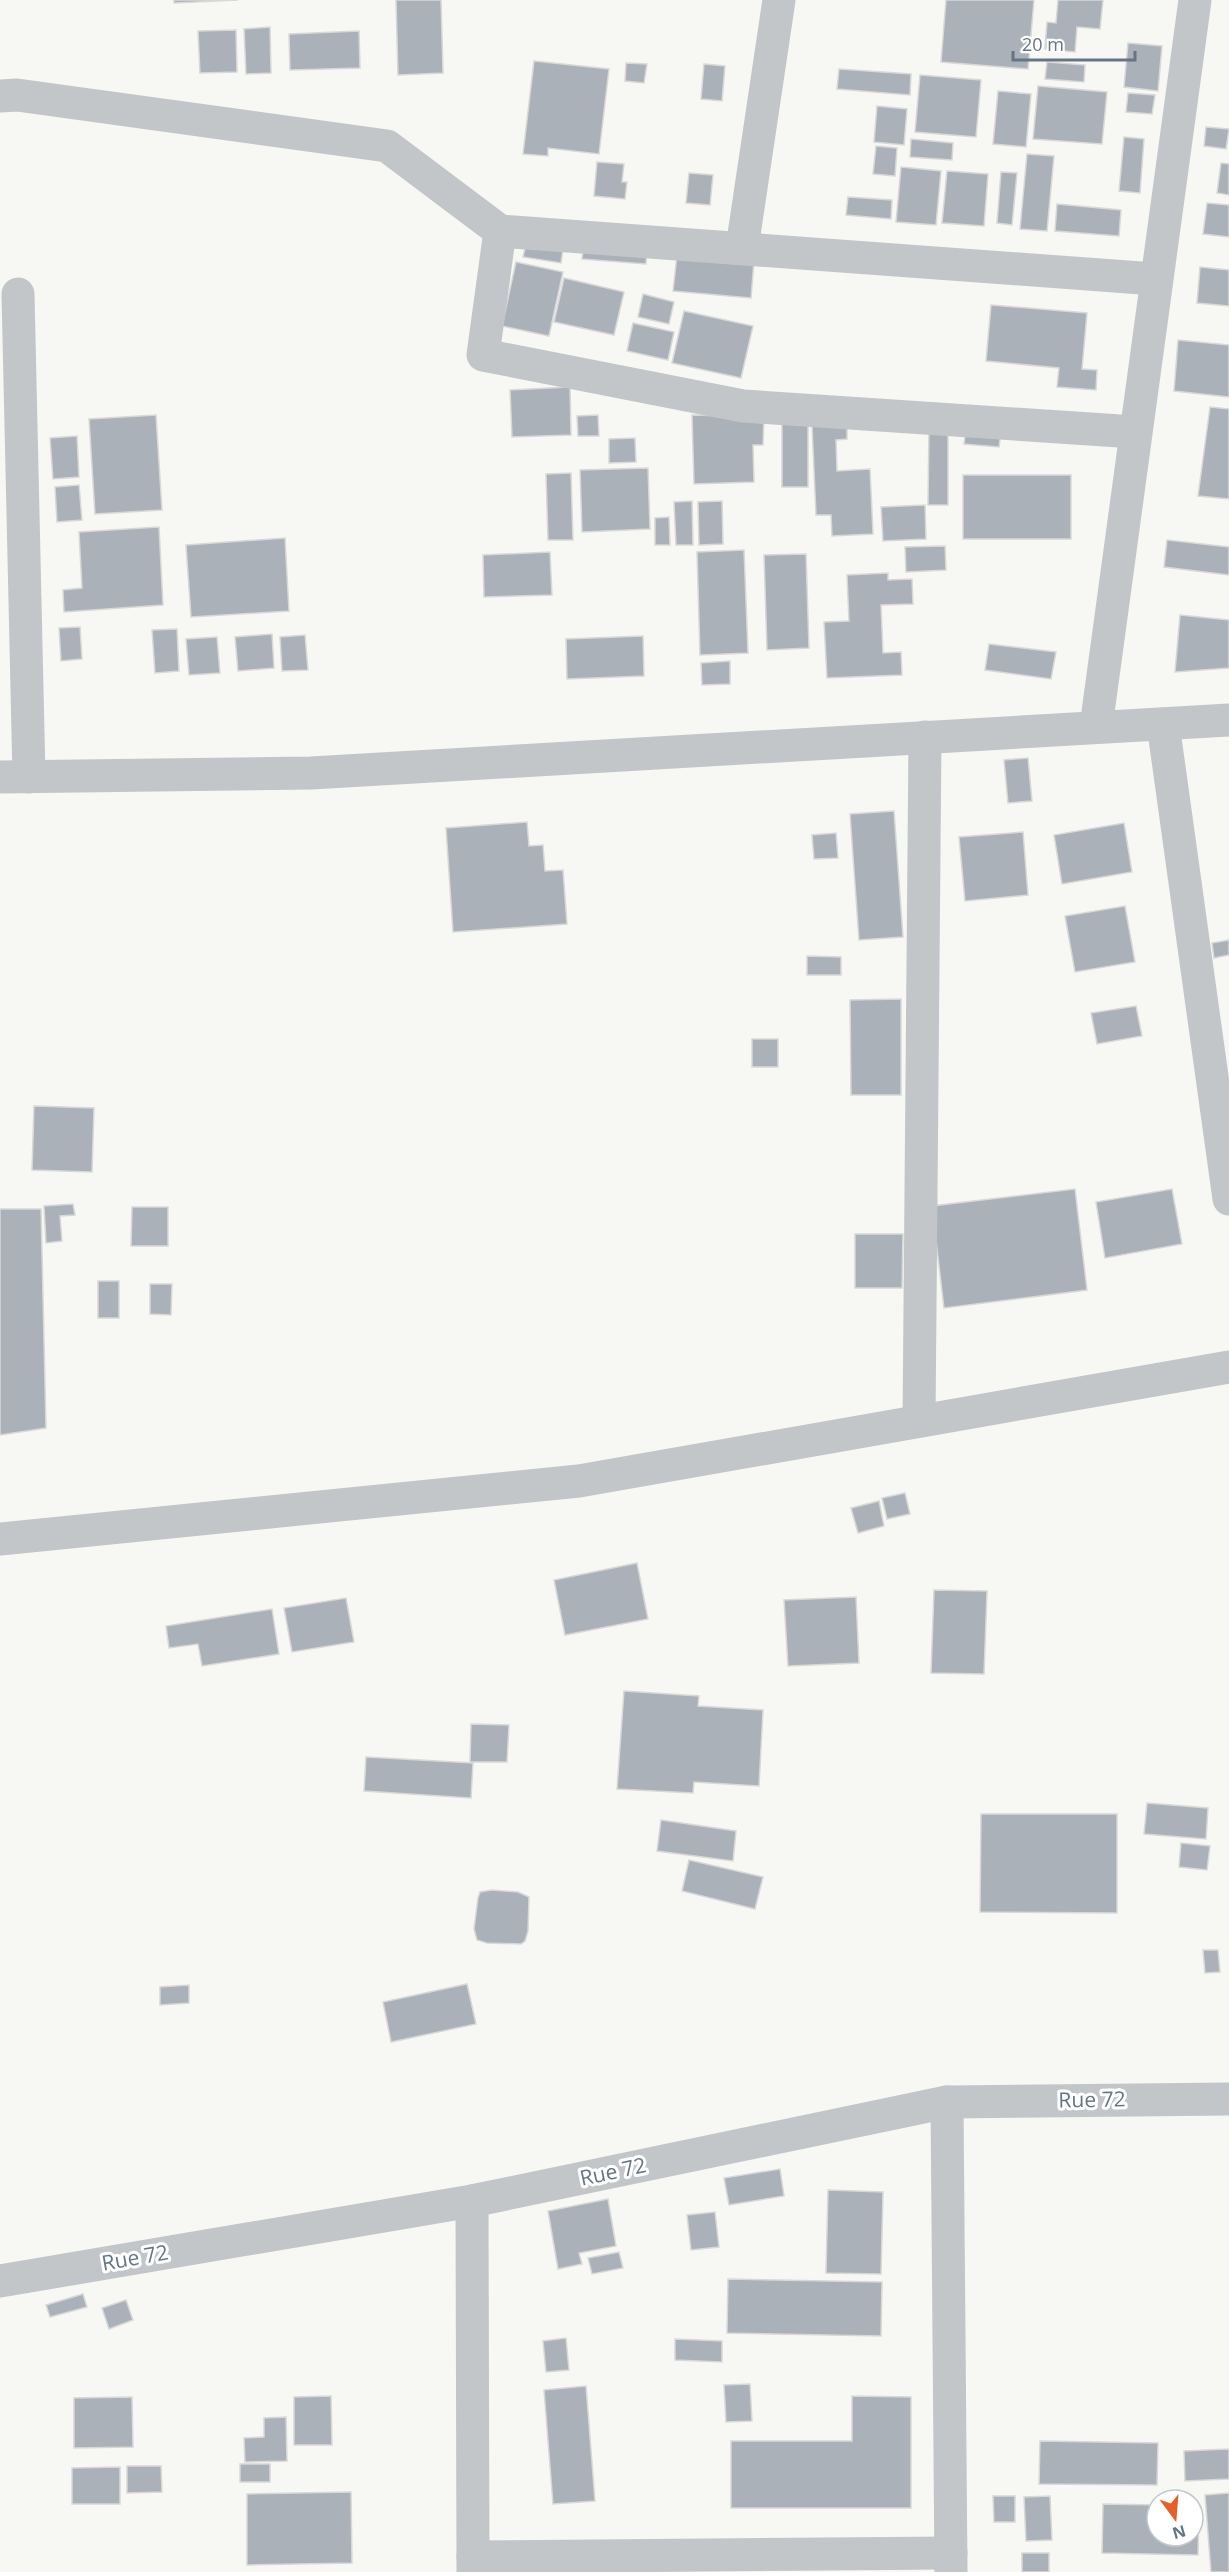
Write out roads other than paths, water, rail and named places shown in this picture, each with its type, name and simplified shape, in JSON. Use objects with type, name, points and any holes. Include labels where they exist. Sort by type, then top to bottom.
[{"type":"street","points":[[742,249],[779,0]]},
{"type":"street","points":[[1096,727],[1155,279],[1195,0]]},
{"type":"street","points":[[0,96],[18,95],[387,146],[500,231],[1155,279]]},
{"type":"street","points":[[500,231],[483,356],[743,406],[1135,432]]},
{"type":"street","points":[[18,294],[14,777],[311,773],[1229,720]]},
{"type":"street","points":[[1163,724],[1229,1199]]},
{"type":"street","points":[[919,1421],[925,737]]},
{"type":"street","points":[[0,1539],[579,1481],[1229,1367]]},
{"type":"street","name":"Rue 72","points":[[0,2282],[472,2201],[947,2102],[1229,2099]]},
{"type":"street","points":[[472,2201],[473,2565],[951,2563],[947,2102]]}]
